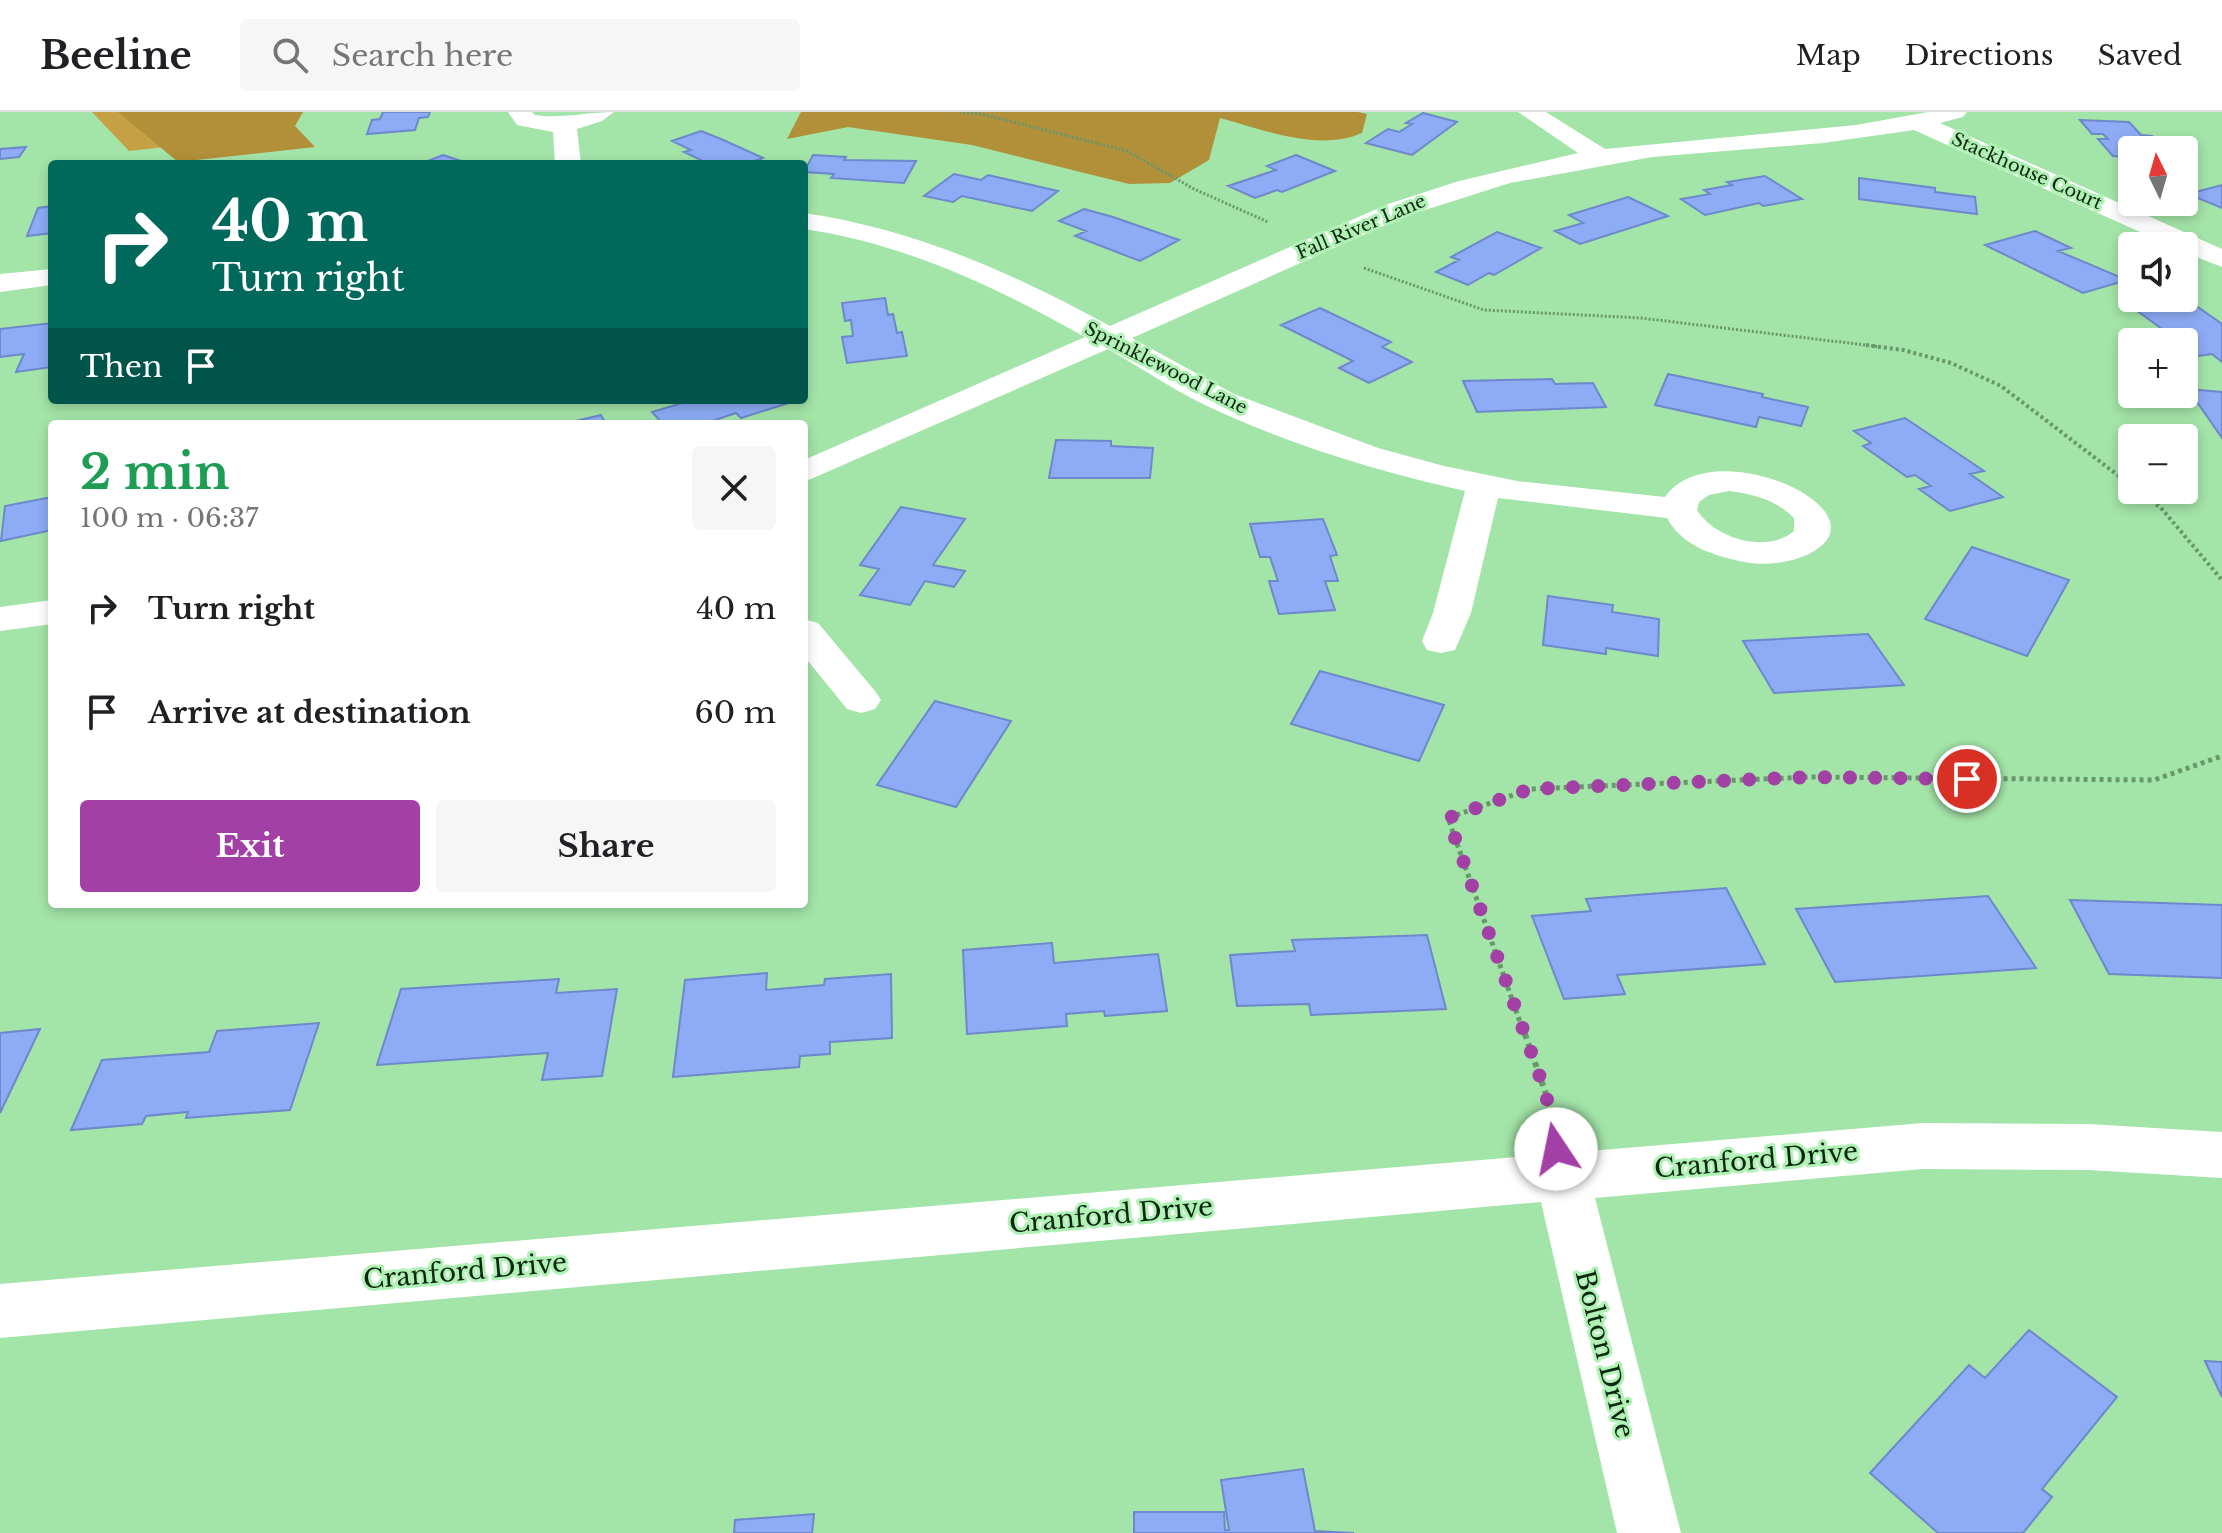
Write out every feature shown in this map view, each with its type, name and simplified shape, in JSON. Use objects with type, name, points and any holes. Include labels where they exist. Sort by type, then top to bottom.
[{"type":"street","points":[[520,112],[525,120],[536,123],[565,124],[602,112]]},
{"type":"street","points":[[1530,112],[1599,156]]},
{"type":"street","name":"Fall River Lane","points":[[808,470],[1440,194],[1599,156],[1688,146],[1834,137],[1919,123],[1955,112]]},
{"type":"street","name":"Stackhouse Court","points":[[1919,123],[2222,259]]},
{"type":"street","points":[[565,124],[568,160]]},
{"type":"street","name":"Sprinklewood Lane","points":[[808,221],[909,243],[960,262],[1108,337],[1221,400],[1361,453],[1484,484],[1679,509]]},
{"type":"street","points":[[0,283],[48,277]]},
{"type":"street","points":[[1441,641],[1452,613],[1484,484]]},
{"type":"street","points":[[0,619],[48,613]]},
{"type":"street","points":[[808,636],[861,700]]},
{"type":"street","name":"Cranford Drive","points":[[0,1311],[1923,1146],[2088,1147],[2222,1155]]},
{"type":"street","name":"Bolton Drive","points":[[1562,1176],[1649,1533]]},
{"type":"path","points":[[959,112],[997,118],[1127,151],[1233,207]]},
{"type":"path","points":[[1318,245],[1372,272],[1484,310],[1641,318],[1903,350],[1951,363],[2001,386],[2118,475]]},
{"type":"path","points":[[2156,504],[2222,580]]},
{"type":"path","points":[[1562,1176],[1546,1094],[1448,818],[1530,789],[1810,777],[2154,780],[2222,756]]},
{"type":"shaded area","points":[[92,112],[283,112],[266,136],[129,151]]},
{"type":"shaded area","points":[[118,112],[303,112],[295,126],[315,147],[196,160],[176,160]]},
{"type":"shaded area","points":[[801,112],[1367,114],[1362,133],[1327,140],[1291,137],[1220,118],[1209,160],[1170,183],[1129,184],[972,145],[848,127],[787,139]]},
{"type":"building","points":[[383,112],[430,112],[428,117],[419,118],[415,130],[367,134],[372,120],[380,119]]},
{"type":"building","points":[[1423,113],[1457,122],[1412,155],[1366,143],[1388,129],[1399,132],[1412,124],[1406,123]]},
{"type":"building","points":[[2080,120],[2129,122],[2141,135],[2152,136],[2118,136],[2118,156],[2113,156],[2098,139],[2108,139],[2103,134],[2092,134]]},
{"type":"building","points":[[701,131],[763,158],[701,160],[684,152],[691,150],[672,141]]},
{"type":"building","points":[[26,147],[19,157],[0,159],[0,149]]},
{"type":"building","points":[[443,155],[458,160],[430,160]]},
{"type":"building","points":[[813,155],[846,157],[844,160],[916,161],[904,183],[831,178],[834,174],[808,172]]},
{"type":"building","points":[[1296,155],[1335,171],[1282,192],[1277,190],[1255,198],[1228,186],[1276,170],[1267,166]]},
{"type":"building","points":[[954,174],[981,180],[988,175],[1058,191],[1032,211],[962,196],[953,202],[924,196]]},
{"type":"building","points":[[1765,176],[1802,199],[1763,206],[1759,203],[1705,215],[1681,199],[1710,194],[1704,190],[1732,185],[1727,182]]},
{"type":"building","points":[[1859,178],[1935,188],[1935,192],[1975,197],[1977,214],[1859,199]]},
{"type":"building","points":[[2222,185],[2222,208],[2198,198],[2198,191]]},
{"type":"building","points":[[1628,197],[1668,216],[1580,244],[1555,231],[1583,223],[1569,215]]},
{"type":"building","points":[[48,207],[48,233],[27,236],[38,208]]},
{"type":"building","points":[[1084,209],[1179,240],[1140,261],[1075,236],[1086,231],[1059,221]]},
{"type":"building","points":[[2035,231],[2071,248],[2058,251],[2118,276],[2118,283],[2083,293],[1985,245]]},
{"type":"building","points":[[1497,232],[1541,248],[1494,275],[1489,273],[1468,285],[1436,272],[1459,260],[1451,257]]},
{"type":"building","points":[[885,298],[888,315],[893,314],[897,333],[902,332],[907,356],[847,363],[842,337],[853,336],[851,320],[845,321],[842,303]]},
{"type":"building","points":[[2198,307],[2222,324],[2222,362],[2212,354],[2198,356],[2198,328],[2161,328],[2139,312],[2198,312]]},
{"type":"building","points":[[1320,308],[1391,342],[1382,347],[1412,362],[1369,383],[1339,368],[1353,361],[1281,325]]},
{"type":"building","points":[[48,323],[48,368],[16,372],[24,354],[0,357],[0,329]]},
{"type":"building","points":[[1668,374],[1808,407],[1801,426],[1759,417],[1756,427],[1655,405]]},
{"type":"building","points":[[1552,379],[1555,384],[1593,383],[1606,407],[1477,412],[1463,381]]},
{"type":"building","points":[[2198,390],[2222,392],[2222,438],[2198,403]]},
{"type":"building","points":[[679,404],[785,404],[741,418],[736,413],[715,420],[659,420],[652,412]]},
{"type":"building","points":[[601,415],[604,420],[580,420]]},
{"type":"building","points":[[1905,418],[1984,471],[1970,474],[2003,497],[1950,511],[1919,489],[1931,486],[1915,475],[1907,477],[1863,446],[1871,443],[1854,431]]},
{"type":"building","points":[[1056,440],[1111,441],[1111,446],[1153,448],[1150,478],[1049,478]]},
{"type":"building","points":[[48,498],[48,531],[1,541],[5,506]]},
{"type":"building","points":[[901,507],[965,519],[933,565],[965,571],[954,587],[925,581],[910,605],[860,595],[879,569],[860,565]]},
{"type":"building","points":[[1323,519],[1337,555],[1330,556],[1338,581],[1325,581],[1335,610],[1279,614],[1269,581],[1278,581],[1270,557],[1260,557],[1250,524]]},
{"type":"building","points":[[1972,547],[2069,580],[2027,656],[1925,619]]},
{"type":"building","points":[[1548,596],[1613,605],[1612,612],[1659,619],[1658,656],[1606,648],[1606,654],[1543,645]]},
{"type":"building","points":[[1868,634],[1904,685],[1774,693],[1743,641]]},
{"type":"building","points":[[1320,671],[1444,705],[1419,761],[1291,724]]},
{"type":"building","points":[[935,701],[1011,721],[956,807],[877,785]]},
{"type":"building","points":[[1726,888],[1765,964],[1617,975],[1625,994],[1564,999],[1532,916],[1591,911],[1586,899]]},
{"type":"building","points":[[1988,896],[2036,968],[1835,982],[1796,909]]},
{"type":"building","points":[[2070,900],[2222,905],[2222,978],[2109,974]]},
{"type":"building","points":[[1427,935],[1446,1009],[1311,1015],[1309,1004],[1237,1006],[1230,955],[1295,951],[1292,940]]},
{"type":"building","points":[[1052,943],[1054,963],[1158,954],[1167,1011],[1105,1016],[1104,1011],[1066,1014],[1067,1026],[967,1034],[963,950]]},
{"type":"building","points":[[767,973],[766,990],[824,985],[825,979],[891,974],[892,1038],[830,1042],[830,1054],[800,1056],[799,1067],[673,1077],[685,980]]},
{"type":"building","points":[[559,979],[556,993],[617,989],[602,1076],[542,1080],[548,1053],[377,1065],[401,989]]},
{"type":"building","points":[[319,1023],[290,1110],[186,1118],[188,1112],[146,1116],[142,1124],[71,1130],[102,1060],[209,1052],[217,1031]]},
{"type":"building","points":[[40,1029],[0,1113],[0,1033]]},
{"type":"building","points":[[2029,1330],[2117,1397],[2042,1489],[2052,1497],[2023,1533],[1938,1533],[1870,1473],[1969,1365],[1985,1378]]},
{"type":"building","points":[[2205,1361],[2222,1362],[2222,1397]]},
{"type":"building","points":[[1303,1469],[1315,1531],[1354,1533],[1134,1533],[1134,1512],[1224,1512],[1225,1530],[1229,1530],[1221,1480]]},
{"type":"building","points":[[814,1514],[812,1533],[734,1533],[735,1520]]},
{"type":"route","points":[[1556,1149],[1546,1094],[1448,818],[1530,789],[1810,777],[1967,779]]}]
